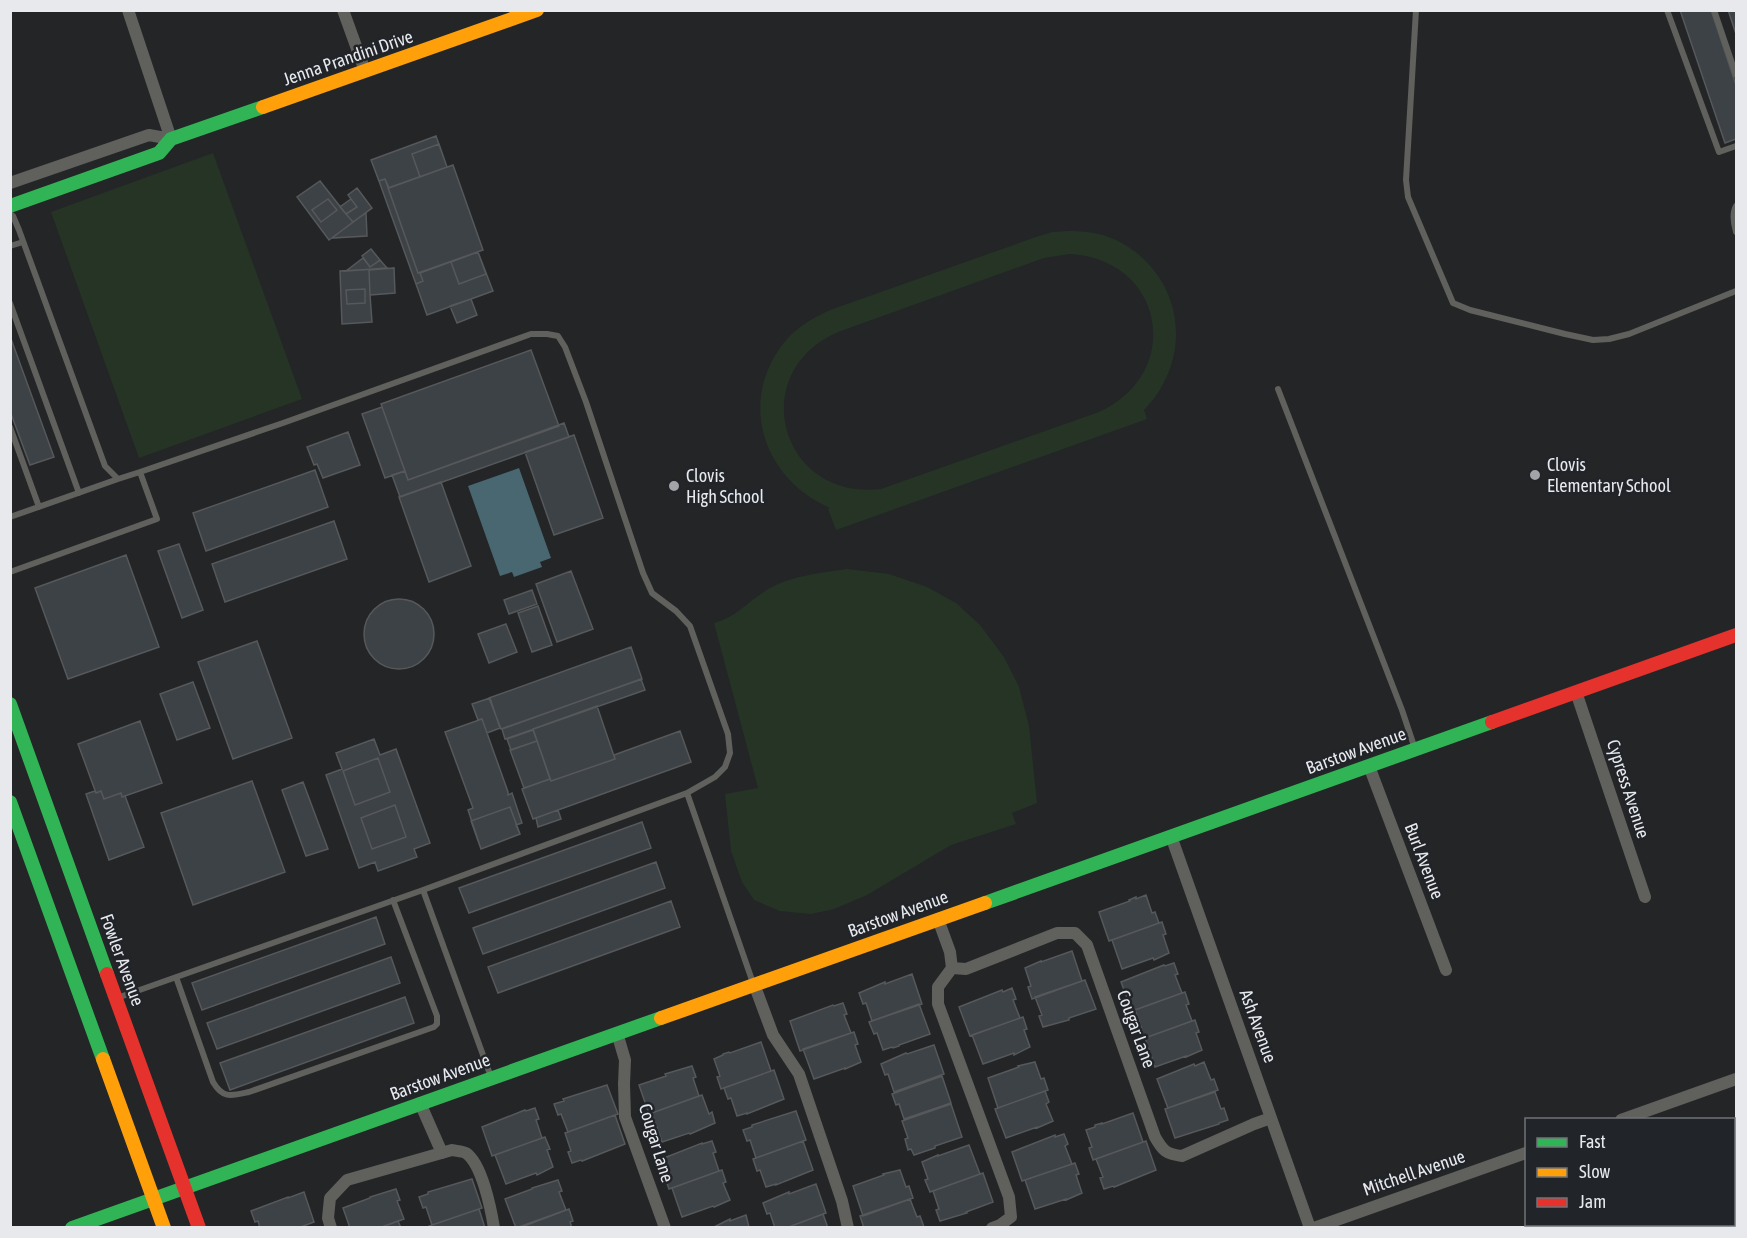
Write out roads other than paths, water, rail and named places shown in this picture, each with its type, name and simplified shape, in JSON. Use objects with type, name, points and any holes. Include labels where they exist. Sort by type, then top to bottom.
[{"type":"street","points":[[128,10],[171,139]]},
{"type":"street","points":[[343,10],[365,71]]},
{"type":"street","name":"Jenna Prandini Drive","points":[[10,183],[149,135],[171,139],[537,10]]},
{"type":"street","name":"Jenna Prandini Drive","points":[[10,206],[159,153],[171,139]]},
{"type":"street","name":"Barstow Avenue","points":[[72,1227],[1737,635]]},
{"type":"street","name":"Cypress Avenue","points":[[1576,692],[1645,897]]},
{"type":"street","name":"Fowler Avenue","points":[[10,704],[199,1227]]},
{"type":"street","points":[[10,741],[51,816]]},
{"type":"street","name":"Burl Avenue","points":[[1369,766],[1446,970]]},
{"type":"street","points":[[10,802],[164,1227]]},
{"type":"street","name":"Ash Avenue","points":[[1171,836],[1312,1227]]},
{"type":"street","points":[[938,919],[950,952],[952,968],[938,987],[938,1004],[1009,1197],[1011,1217],[993,1227]]},
{"type":"street","name":"Cougar Lane","points":[[952,968],[966,969],[1058,933],[1075,933],[1087,945],[1155,1137],[1162,1148],[1170,1155],[1182,1156],[1271,1118]]},
{"type":"street","points":[[754,984],[774,1035],[799,1074],[842,1201],[848,1227]]},
{"type":"street","name":"Cougar Lane","points":[[617,1033],[625,1060],[625,1117],[665,1227]]},
{"type":"street","points":[[1624,1118],[1737,1079]]},
{"type":"street","points":[[420,1103],[442,1153]]},
{"type":"street","points":[[332,1227],[328,1218],[330,1198],[347,1180],[452,1150],[465,1153],[474,1161],[489,1198],[494,1227]]},
{"type":"street","name":"Mitchell Avenue","points":[[1312,1227],[1525,1154]]},
{"type":"lane","points":[[1416,10],[1406,180],[1408,197],[1453,303],[1470,310],[1593,340],[1629,334],[1737,291]]},
{"type":"lane","points":[[1667,10],[1719,152],[1737,146]]},
{"type":"lane","points":[[1714,10],[1737,75]]},
{"type":"lane","points":[[1737,206],[1734,210],[1737,232]]},
{"type":"lane","points":[[10,214],[13,216],[23,242],[105,466],[118,479]]},
{"type":"lane","points":[[10,246],[23,242]]},
{"type":"lane","points":[[10,303],[79,493]]},
{"type":"lane","points":[[10,517],[531,334],[547,333],[558,336],[565,347],[586,402],[652,593],[676,611],[690,626],[728,734],[730,753],[725,767],[716,777],[687,793],[423,890],[116,998]]},
{"type":"lane","points":[[1278,389],[1415,749]]},
{"type":"lane","points":[[10,427],[39,507]]},
{"type":"lane","points":[[10,572],[157,519],[140,472]]},
{"type":"lane","points":[[687,793],[754,984]]},
{"type":"lane","points":[[423,890],[491,1078]]},
{"type":"lane","points":[[176,977],[213,1082],[218,1091],[226,1095],[235,1096],[249,1092],[434,1028],[437,1024],[437,1016],[393,900]]},
{"type":"water","points":[[519,468],[551,558],[540,562],[542,567],[514,577],[512,572],[500,576],[468,486]]},
{"type":"place","name":"Clovis Elementary School","points":[[1535,475]]},
{"type":"place","name":"Clovis High School","points":[[674,486]]}]
